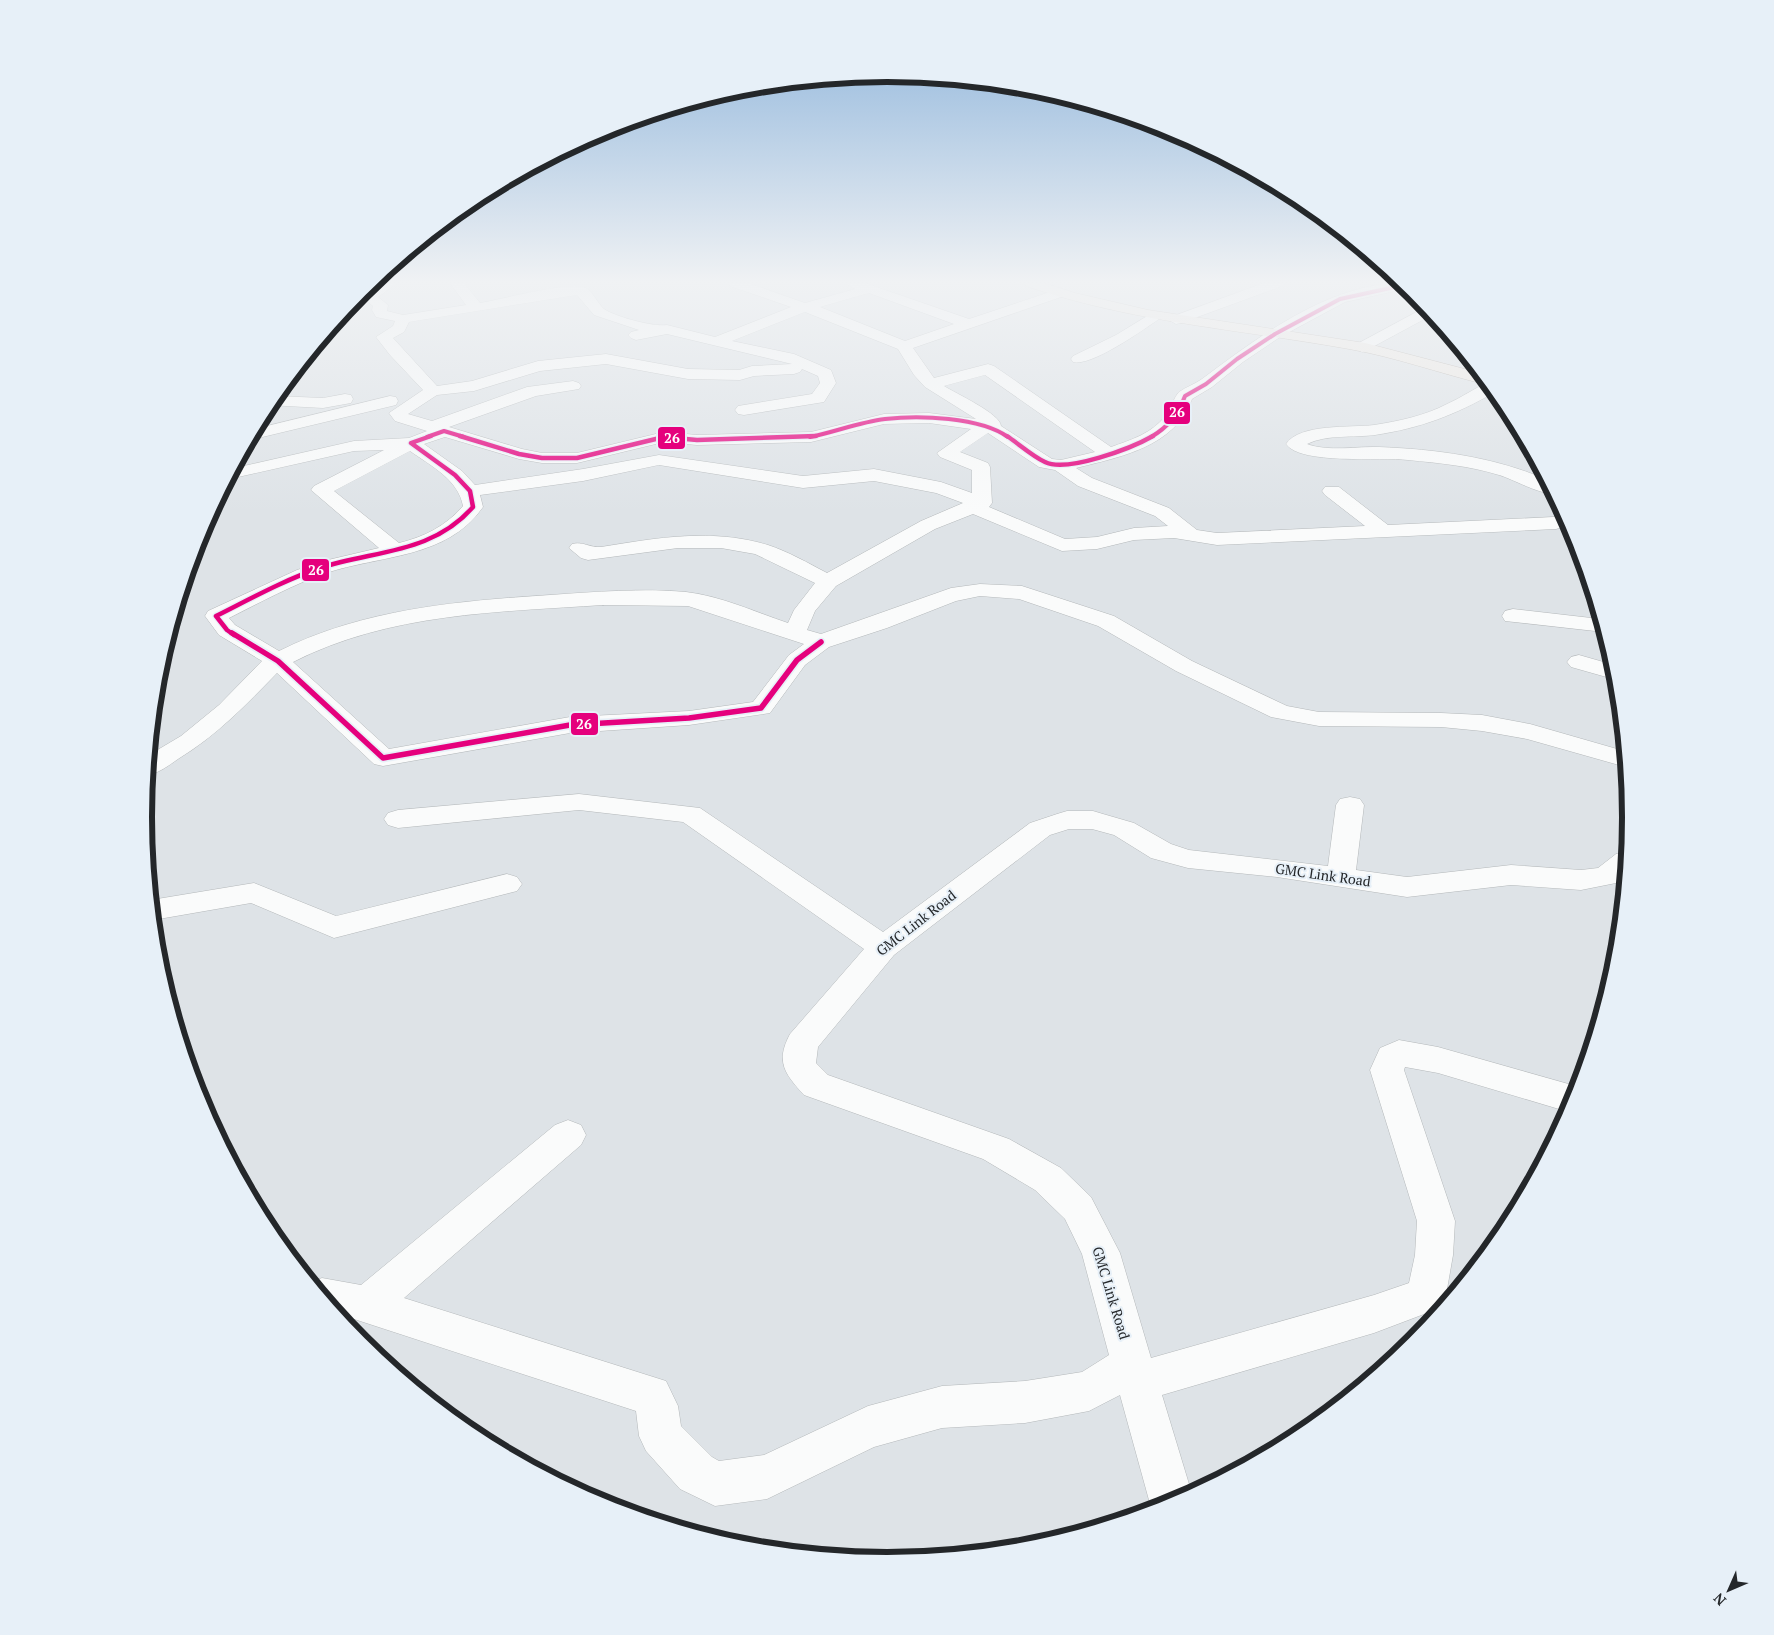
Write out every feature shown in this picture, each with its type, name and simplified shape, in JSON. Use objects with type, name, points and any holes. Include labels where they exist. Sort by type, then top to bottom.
[{"type":"main road","points":[[1413,359],[1474,375]]},
{"type":"street","points":[[402,359],[433,391]]},
{"type":"street","points":[[260,434],[396,405],[433,391],[474,386],[538,366],[603,359]]},
{"type":"street","points":[[608,359],[688,374],[740,375],[752,371],[796,365]]},
{"type":"street","points":[[744,410],[818,398],[828,383],[825,373],[776,359]]},
{"type":"street","points":[[911,359],[916,368],[932,384],[983,414],[996,430],[1046,463],[1061,466],[1085,482],[1162,512],[1190,534]]},
{"type":"street","points":[[1061,466],[1109,454],[1144,441],[1166,428],[1181,407],[1185,396],[1206,384],[1237,359]]},
{"type":"street","points":[[742,438],[740,422],[745,404],[792,374],[796,365]]},
{"type":"street","points":[[932,384],[988,369],[1109,454]]},
{"type":"street","points":[[396,551],[321,490],[438,429],[533,391],[573,386]]},
{"type":"street","points":[[1485,390],[1442,413],[1421,420],[1374,429],[1301,438],[1295,444],[1300,448],[1312,451],[1389,453],[1452,460],[1499,470],[1542,484]]},
{"type":"street","points":[[282,401],[323,402],[379,394],[396,405],[401,417],[511,452],[542,458],[577,458],[664,437],[697,440],[811,437],[884,419],[929,418],[996,430]]},
{"type":"street","points":[[977,505],[981,467],[946,453],[996,430]]},
{"type":"street","points":[[238,472],[354,446],[411,443],[455,475],[470,491],[473,507],[464,521],[424,542],[396,551],[335,564],[280,585],[216,616],[227,630],[278,661],[383,758],[570,725],[689,718],[760,708],[797,660],[821,642],[878,623],[951,595],[980,590],[1022,593],[1106,621],[1184,666],[1280,712],[1319,718],[1359,721],[1441,720],[1482,723],[1530,732],[1619,757]]},
{"type":"street","points":[[470,491],[583,475],[659,460],[803,482],[874,475],[941,488],[1062,545],[1097,544],[1134,534],[1174,532],[1217,539],[1542,524],[1559,521]]},
{"type":"street","points":[[1332,491],[1385,532]]},
{"type":"street","points":[[794,633],[805,610],[828,581],[928,525],[977,505]]},
{"type":"street","points":[[579,548],[590,554],[658,544],[695,541],[726,542],[761,550],[828,581]]},
{"type":"street","points":[[155,763],[190,741],[228,710],[278,661],[317,641],[356,628],[455,608],[603,598],[688,599],[821,642]]},
{"type":"street","points":[[1512,616],[1597,625]]},
{"type":"street","points":[[1579,662],[1607,670]]},
{"type":"street","points":[[398,819],[579,802],[690,814],[883,946]]},
{"type":"street","points":[[1341,877],[1350,805]]},
{"type":"street","name":"GMC Link Road","points":[[1170,1496],[1101,1253],[1078,1208],[1048,1179],[996,1149],[816,1085],[799,1067],[802,1044],[883,946],[1040,829],[1067,820],[1092,820],[1124,829],[1161,851],[1188,859],[1341,877],[1407,887],[1512,875],[1581,880],[1606,876],[1620,865]]},
{"type":"street","points":[[158,909],[254,893],[334,927],[507,884]]},
{"type":"street","points":[[331,1298],[367,1305],[651,1395],[657,1406],[661,1436],[696,1472],[714,1484],[766,1477],[868,1427],[942,1407],[1025,1402],[1089,1391],[1134,1373],[1374,1314],[1434,1302],[1436,1221],[1387,1070],[1392,1057],[1399,1053],[1438,1060],[1567,1098]]},
{"type":"street","points":[[367,1305],[568,1135]]},
{"type":"transit line","name":"26","points":[[821,642],[797,660],[761,708],[689,718],[570,725],[383,758],[278,661],[227,630],[216,616],[305,574],[335,564],[391,552],[428,541],[446,532],[461,521],[473,507],[470,491],[455,475],[411,443],[444,431],[519,454],[542,458],[577,458],[664,437],[697,440],[811,437],[884,419],[929,418],[987,426],[1004,434],[1046,463],[1061,466],[1109,454],[1144,441],[1166,428],[1181,407],[1185,396],[1206,384],[1237,359]]}]
